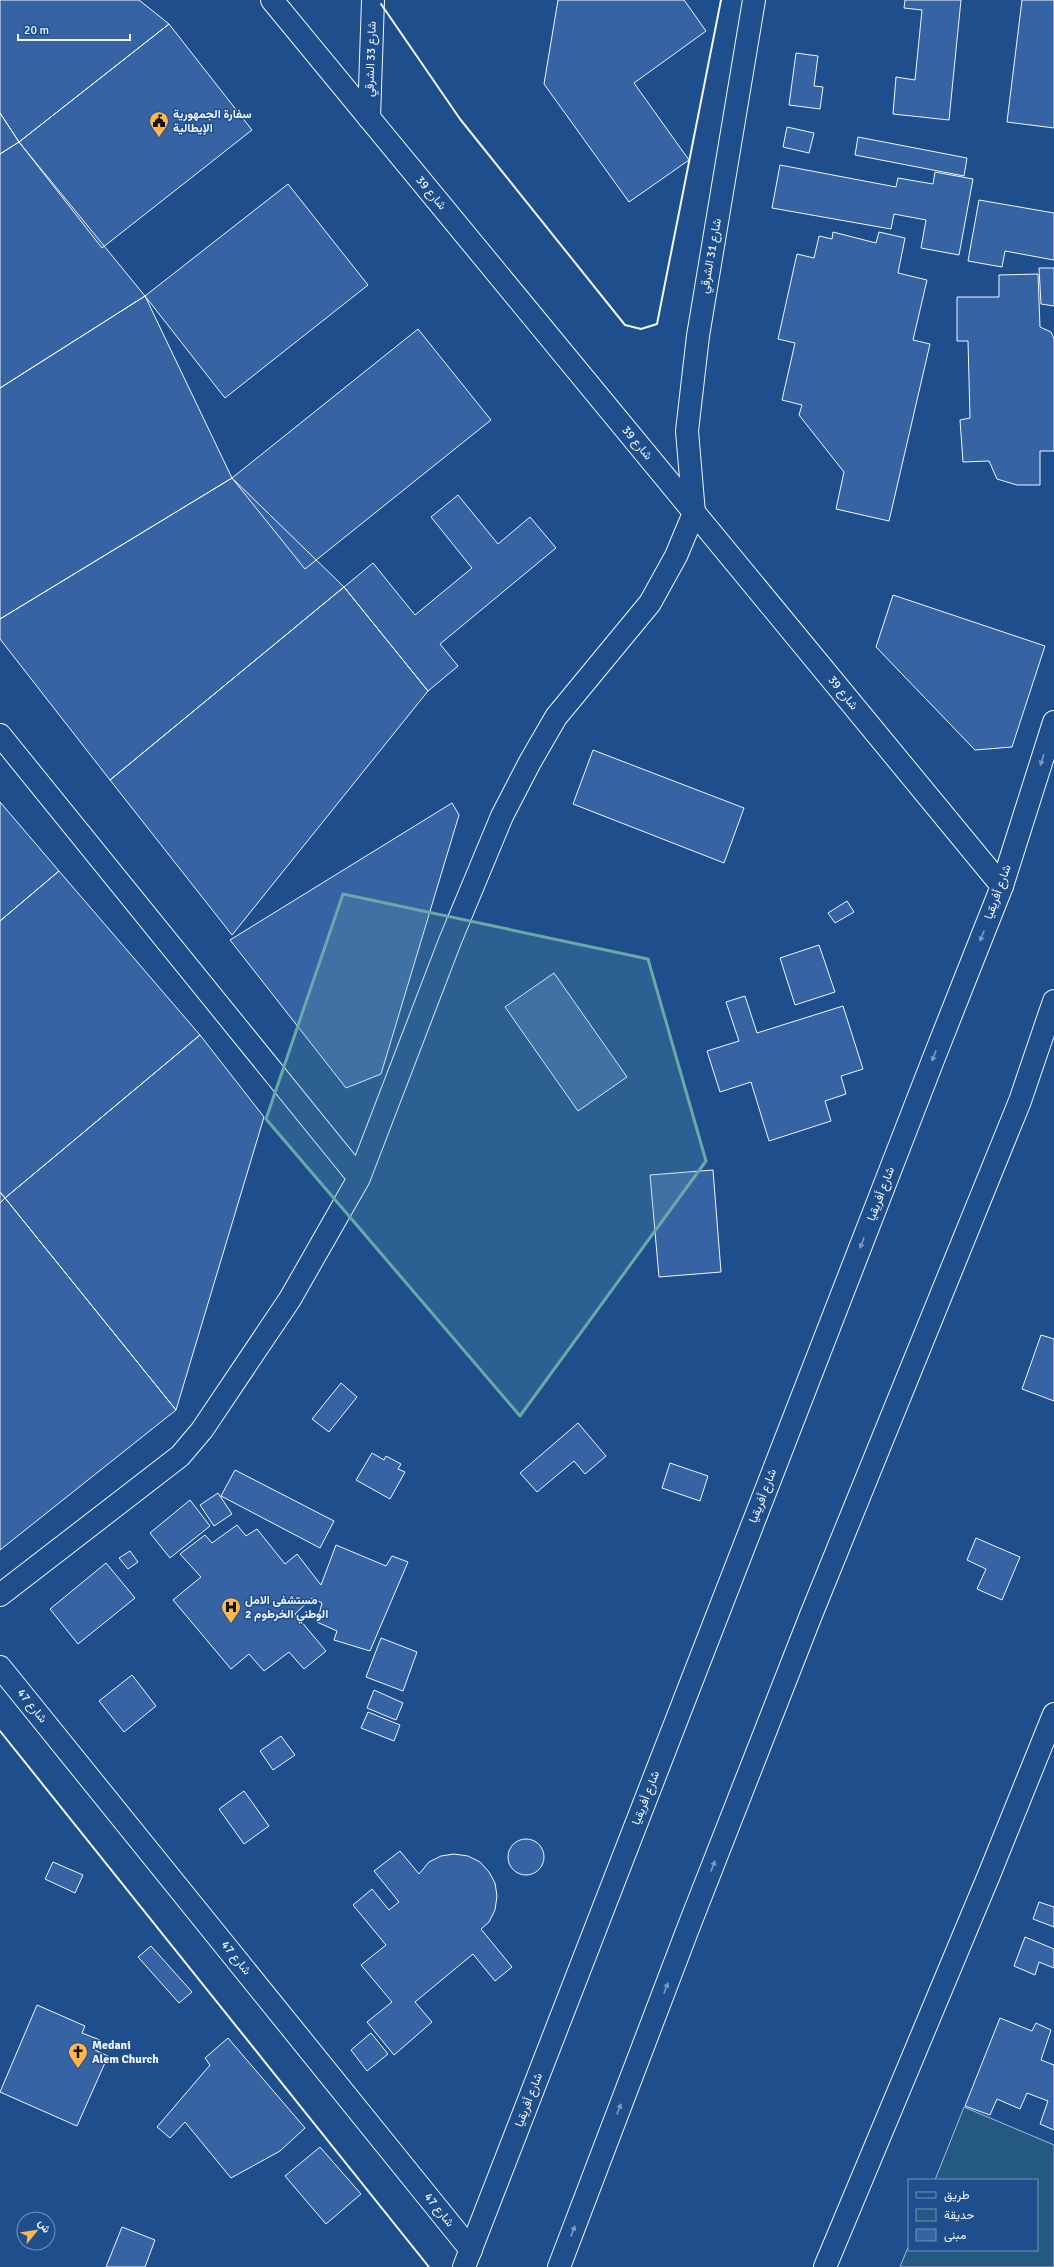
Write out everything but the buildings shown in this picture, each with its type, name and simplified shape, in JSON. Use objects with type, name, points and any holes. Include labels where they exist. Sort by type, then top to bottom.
[{"type":"main road","name":"شارع 39","points":[[272,0],[1002,886]]},
{"type":"main road","name":"شارع 33 الشرقي","points":[[369,118],[373,0]]},
{"type":"main road","name":"شارع 31 الشرقي","points":[[694,513],[687,431],[694,368],[754,0]]},
{"type":"main road","points":[[0,1595],[180,1456],[202,1430],[290,1299],[359,1178],[450,941],[502,816],[542,740],[556,717],[650,603],[673,562],[694,513]]},
{"type":"main road","name":"شارع أفريقيا","points":[[468,2258],[929,1069],[1002,886],[1054,722]]},
{"type":"main road","points":[[0,735],[359,1178]]},
{"type":"main road","points":[[559,2267],[689,1926],[808,1623],[1020,1101],[1054,1001]]},
{"type":"main road","name":"شارع 47","points":[[0,1667],[468,2258]]},
{"type":"main road","points":[[825,2267],[986,1882],[1054,1714]]},
{"type":"highlighted area","points":[[343,894],[648,959],[706,1161],[520,1416],[266,1119]]},
{"type":"green space","points":[[964,2107],[1054,2145],[1054,2267],[900,2267],[908,2247],[908,2251],[1038,2251],[1038,2179],[935,2179]]},
{"type":"wall","points":[[381,4],[460,119],[625,325],[641,329],[657,324],[721,0]]},
{"type":"wall","points":[[0,1731],[429,2267]]},
{"type":"place","name":"سفارة الجمهورية الإيطالية","points":[[159,138]]},
{"type":"place","name":"مستشفى الامل الوطني الخرطوم 2","points":[[231,1624]]},
{"type":"place","name":"Medani Alem Church","points":[[78,2069]]}]
